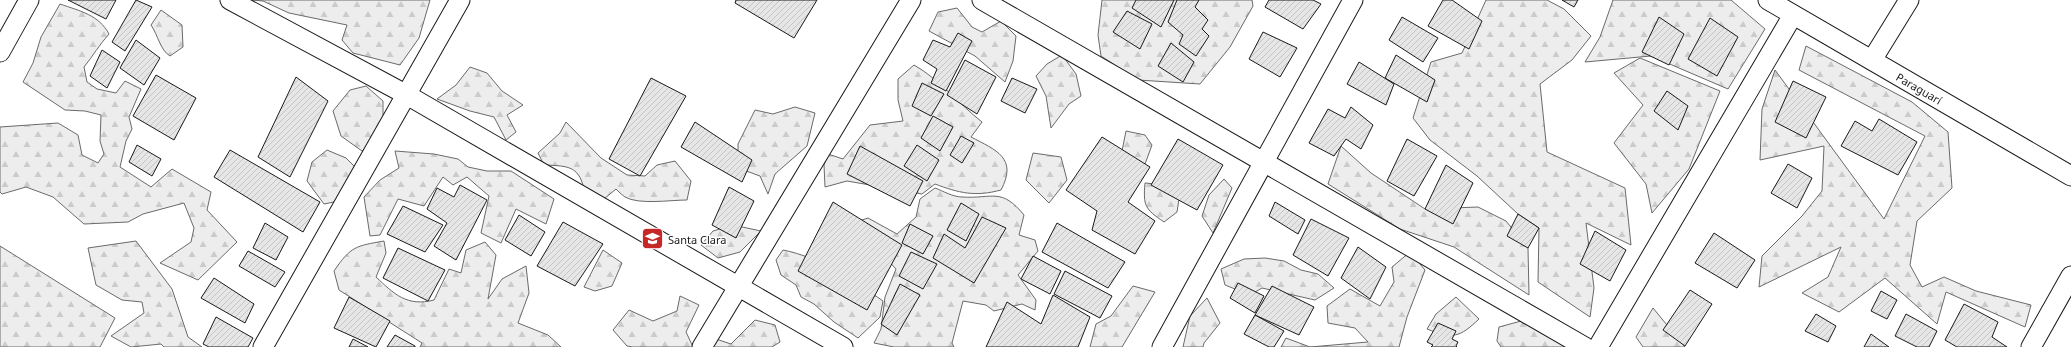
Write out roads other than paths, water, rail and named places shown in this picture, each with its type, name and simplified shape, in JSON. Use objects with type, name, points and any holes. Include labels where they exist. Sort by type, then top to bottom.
[{"type":"street","points":[[0,52],[29,0]]},
{"type":"street","points":[[230,0],[407,95],[843,347]]},
{"type":"street","points":[[263,347],[460,0]]},
{"type":"street","points":[[702,347],[911,0]]},
{"type":"street","points":[[982,0],[1585,347]]},
{"type":"street","points":[[1162,347],[1353,0]]},
{"type":"street","name":"Paraguarí","points":[[1768,0],[2071,176]]},
{"type":"street","points":[[1872,60],[1909,0]]},
{"type":"street","points":[[1598,347],[1793,15]]},
{"type":"street","points":[[2031,347],[2071,276]]},
{"type":"place","name":"Santa Clara","points":[[652,239]]}]
